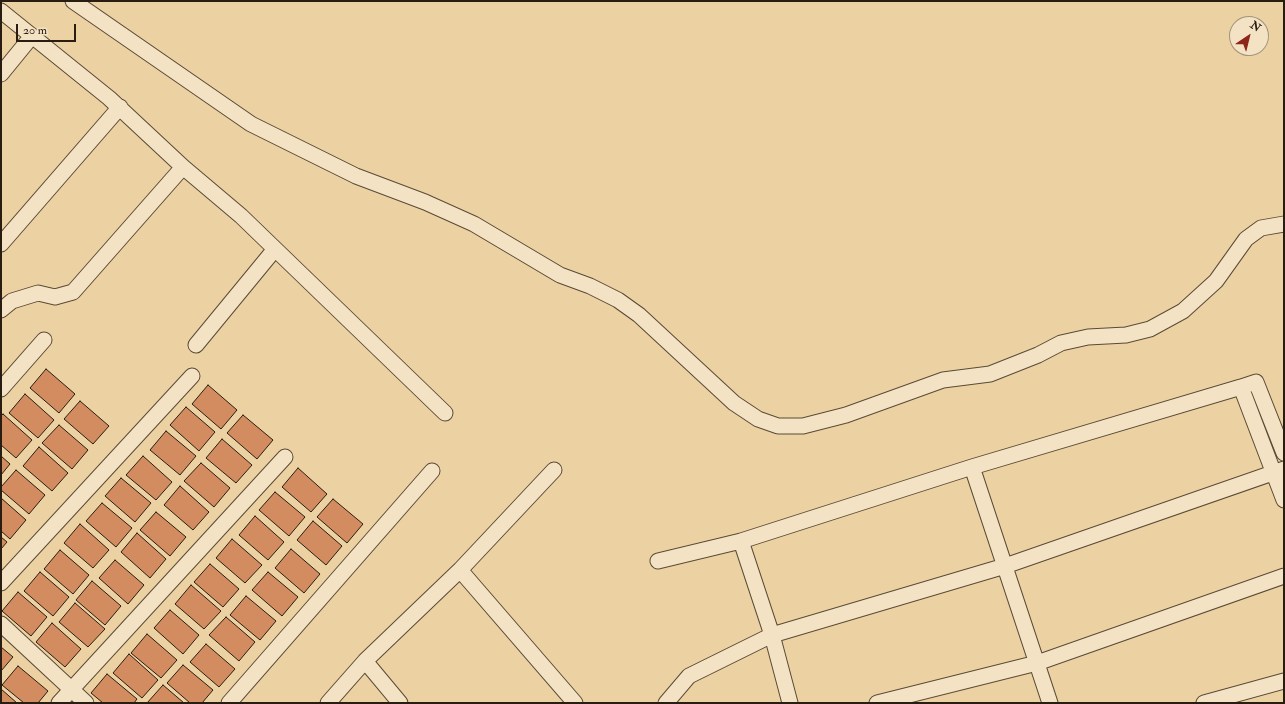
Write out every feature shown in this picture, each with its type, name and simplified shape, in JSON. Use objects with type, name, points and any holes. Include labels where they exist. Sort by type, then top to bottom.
[{"type":"street","points":[[74,1],[251,124],[356,176],[426,202],[474,224],[560,274],[590,286],[618,300],[639,315],[734,403],[758,418],[778,426],[803,426],[846,415],[943,380],[990,374],[1038,355],[1061,343],[1088,337],[1126,335],[1150,329],[1183,311],[1216,282],[1246,239],[1261,228],[1284,224]]},
{"type":"street","points":[[1,11],[120,107],[183,167],[241,216],[445,412]]},
{"type":"street","points":[[1,74],[32,36]]},
{"type":"street","points":[[1,244],[120,107]]},
{"type":"street","points":[[1,310],[12,301],[38,294],[55,297],[73,292],[183,167]]},
{"type":"street","points":[[196,345],[275,249]]},
{"type":"street","points":[[1,389],[44,340]]},
{"type":"street","points":[[1,582],[192,376]]},
{"type":"street","points":[[658,561],[741,541],[972,467],[1256,382],[1284,453]]},
{"type":"street","points":[[1241,387],[1279,471],[1284,500]]},
{"type":"street","points":[[59,703],[285,457]]},
{"type":"street","points":[[972,467],[1050,703]]},
{"type":"street","points":[[229,703],[432,470]]},
{"type":"street","points":[[328,703],[365,661],[460,570],[554,470]]},
{"type":"street","points":[[666,703],[688,676],[772,635],[1005,566],[1279,471]]},
{"type":"street","points":[[741,541],[772,635],[790,703]]},
{"type":"street","points":[[460,570],[574,703]]},
{"type":"street","points":[[877,703],[1037,663],[1284,576]]},
{"type":"street","points":[[1,624],[70,690],[86,703]]},
{"type":"street","points":[[365,661],[400,703]]},
{"type":"street","points":[[1204,703],[1284,681]]},
{"type":"building","points":[[46,369],[75,394],[59,413],[30,388]]},
{"type":"building","points":[[208,385],[237,410],[221,429],[192,404]]},
{"type":"building","points":[[25,394],[54,420],[38,438],[9,413]]},
{"type":"building","points":[[80,401],[109,426],[93,444],[64,419]]},
{"type":"building","points":[[186,407],[215,432],[199,451],[170,425]]},
{"type":"building","points":[[3,414],[32,440],[16,458],[1,445],[1,416]]},
{"type":"building","points":[[243,415],[273,440],[257,459],[227,433]]},
{"type":"building","points":[[59,425],[88,450],[72,469],[42,443]]},
{"type":"building","points":[[166,431],[196,456],[180,475],[150,450]]},
{"type":"building","points":[[222,439],[252,465],[236,483],[206,458]]},
{"type":"building","points":[[39,447],[68,473],[52,491],[23,466]]},
{"type":"building","points":[[1,456],[10,464],[1,475]]},
{"type":"building","points":[[143,456],[172,482],[156,500],[126,475]]},
{"type":"building","points":[[201,463],[230,488],[214,507],[184,481]]},
{"type":"building","points":[[298,468],[327,494],[311,512],[282,487]]},
{"type":"building","points":[[16,470],[45,495],[29,514],[1,490],[1,487]]},
{"type":"building","points":[[121,478],[151,503],[135,522],[105,496]]},
{"type":"building","points":[[180,486],[209,512],[193,530],[164,505]]},
{"type":"building","points":[[275,492],[305,517],[289,536],[259,510]]},
{"type":"building","points":[[1,498],[26,520],[10,539],[1,531]]},
{"type":"building","points":[[333,499],[363,524],[347,543],[317,517]]},
{"type":"building","points":[[102,503],[132,528],[116,547],[86,521]]},
{"type":"building","points":[[156,512],[186,537],[170,556],[140,530]]},
{"type":"building","points":[[255,516],[284,542],[268,560],[239,535]]},
{"type":"building","points":[[313,521],[342,546],[326,565],[297,540]]},
{"type":"building","points":[[80,524],[109,550],[93,568],[64,543]]},
{"type":"building","points":[[137,533],[166,559],[150,578],[121,552]]},
{"type":"building","points":[[1,537],[7,542],[1,549]]},
{"type":"building","points":[[232,539],[262,565],[245,583],[216,558]]},
{"type":"building","points":[[291,549],[320,574],[304,593],[275,568]]},
{"type":"building","points":[[60,550],[89,575],[73,594],[44,569]]},
{"type":"building","points":[[115,560],[144,585],[128,604],[99,578]]},
{"type":"building","points":[[210,564],[239,589],[223,607],[194,582]]},
{"type":"building","points":[[40,572],[69,597],[53,616],[24,591]]},
{"type":"building","points":[[268,572],[298,597],[282,616],[252,590]]},
{"type":"building","points":[[92,581],[121,606],[105,625],[76,600]]},
{"type":"building","points":[[191,585],[221,611],[204,629],[175,604]]},
{"type":"building","points":[[18,592],[47,617],[31,636],[2,611]]},
{"type":"building","points":[[246,596],[276,621],[260,640],[230,615]]},
{"type":"building","points":[[75,603],[105,629],[88,647],[59,622]]},
{"type":"building","points":[[170,610],[199,635],[183,654],[154,628]]},
{"type":"building","points":[[226,617],[255,642],[239,661],[209,635]]},
{"type":"building","points":[[52,623],[81,649],[65,667],[36,642]]},
{"type":"building","points":[[147,634],[177,660],[161,678],[131,653]]},
{"type":"building","points":[[206,644],[235,669],[219,687],[190,662]]},
{"type":"building","points":[[1,647],[13,657],[1,671]]},
{"type":"building","points":[[129,654],[158,680],[142,698],[113,673]]},
{"type":"building","points":[[183,665],[213,690],[202,703],[190,703],[167,683]]},
{"type":"building","points":[[18,666],[48,691],[38,703],[24,703],[2,685]]},
{"type":"building","points":[[107,674],[137,699],[134,703],[103,703],[91,693]]},
{"type":"building","points":[[163,685],[184,703],[147,703]]},
{"type":"building","points":[[1,689],[17,703],[1,703]]}]
